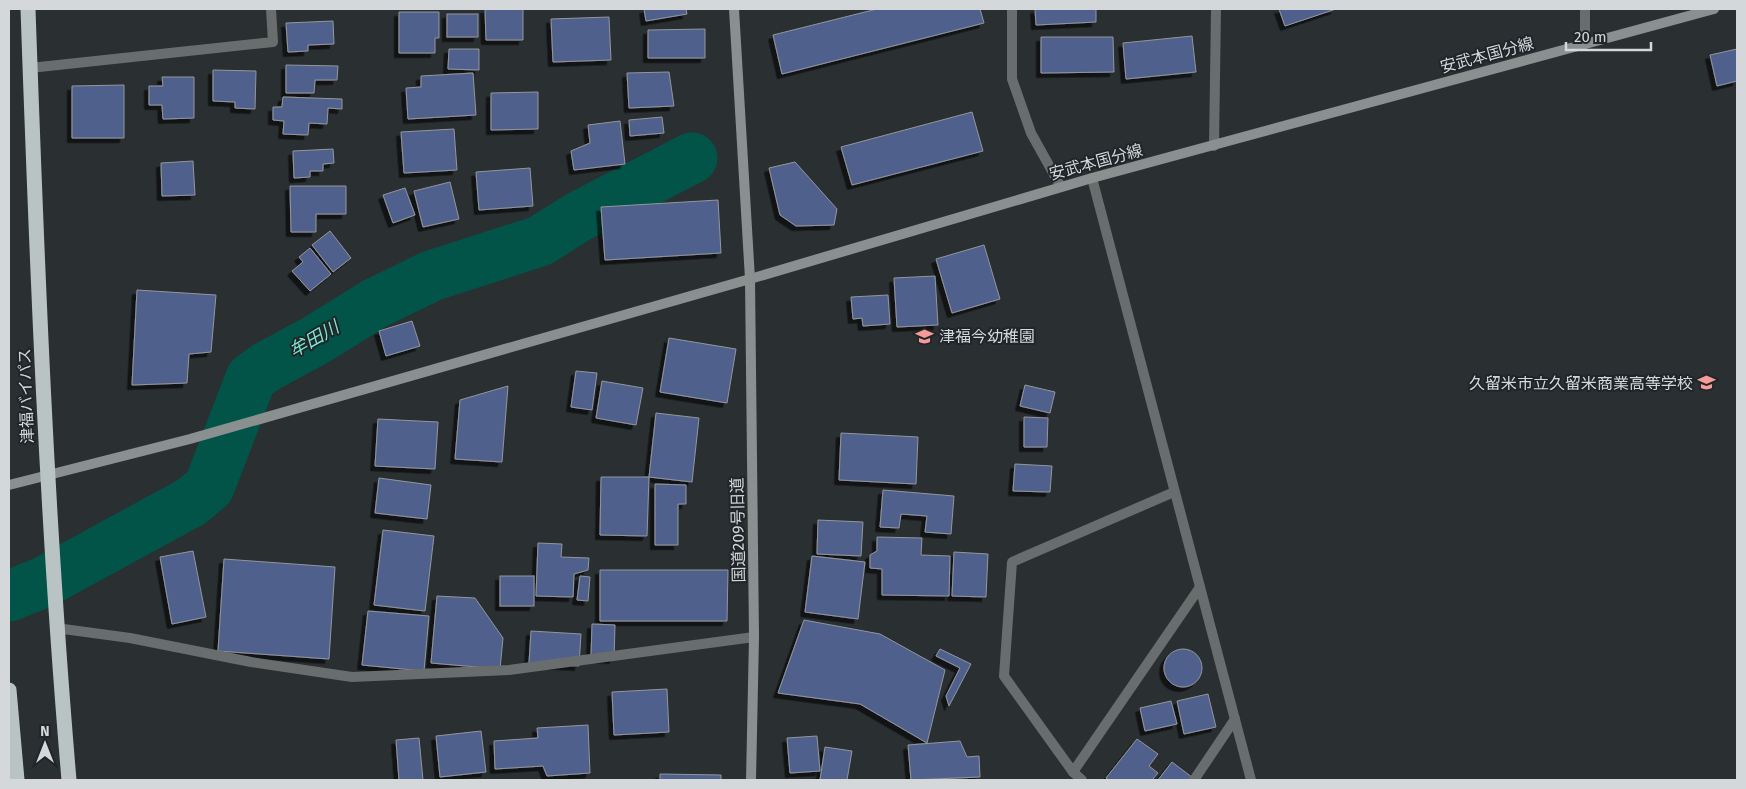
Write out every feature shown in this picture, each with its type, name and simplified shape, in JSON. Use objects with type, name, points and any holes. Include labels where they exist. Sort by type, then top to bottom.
[{"type":"highway","name":"津福バイパス","points":[[28,9],[47,473],[56,628],[69,780]]},
{"type":"highway","points":[[9,692],[17,780]]},
{"type":"main road","points":[[734,9],[750,279]]},
{"type":"main road","name":"安武本国分線","points":[[9,485],[47,473],[190,438],[750,279],[1092,178],[1714,9]]},
{"type":"main road","name":"国道209号旧道","points":[[750,279],[754,637],[751,780]]},
{"type":"street","points":[[30,68],[274,42],[271,9]]},
{"type":"street","points":[[1012,9],[1012,79],[1031,133],[1061,187]]},
{"type":"street","points":[[1214,146],[1216,9]]},
{"type":"street","points":[[1585,44],[1586,9]]},
{"type":"street","points":[[1092,178],[1251,780]]},
{"type":"street","points":[[1082,780],[1073,772],[1004,676],[1012,562],[1174,492]]},
{"type":"street","points":[[1073,772],[1200,587]]},
{"type":"street","points":[[56,628],[130,638],[251,662],[352,677],[509,670],[754,637]]},
{"type":"street","points":[[1194,780],[1235,719]]},
{"type":"building","points":[[485,9],[523,9],[523,40],[486,40]]},
{"type":"building","points":[[644,9],[686,9],[687,14],[646,21]]},
{"type":"building","points":[[877,9],[980,9],[984,23],[782,74],[773,35]]},
{"type":"building","points":[[1035,9],[1096,9],[1096,22],[1036,25]]},
{"type":"building","points":[[1279,9],[1336,9],[1285,26]]},
{"type":"building","points":[[399,12],[439,12],[439,38],[435,38],[435,53],[399,53]]},
{"type":"building","points":[[447,14],[478,14],[478,37],[447,37]]},
{"type":"building","points":[[609,17],[611,60],[553,62],[551,19]]},
{"type":"building","points":[[333,21],[334,44],[308,45],[308,51],[288,52],[286,23]]},
{"type":"building","points":[[705,29],[705,58],[648,58],[648,30]]},
{"type":"building","points":[[1192,36],[1196,72],[1126,79],[1123,43]]},
{"type":"building","points":[[1041,37],[1113,37],[1114,72],[1041,73]]},
{"type":"building","points":[[449,49],[479,49],[479,70],[448,69]]},
{"type":"building","points":[[1737,49],[1737,81],[1717,86],[1710,55]]},
{"type":"building","points":[[286,65],[338,66],[337,80],[315,80],[314,93],[286,93]]},
{"type":"building","points":[[213,70],[256,71],[255,109],[235,108],[235,102],[213,101]]},
{"type":"building","points":[[669,72],[674,106],[629,108],[627,73]]},
{"type":"building","points":[[473,73],[476,115],[408,119],[406,88],[421,87],[421,76]]},
{"type":"building","points":[[162,77],[194,77],[194,118],[163,119],[162,105],[149,105],[149,86],[163,86]]},
{"type":"building","points":[[124,85],[124,138],[72,138],[72,86]]},
{"type":"building","points":[[538,92],[538,129],[491,130],[491,93]]},
{"type":"building","points":[[283,97],[342,99],[342,109],[328,108],[327,124],[309,123],[308,135],[283,134],[284,121],[273,120],[273,107],[282,107]]},
{"type":"building","points":[[972,112],[983,151],[852,185],[841,147]]},
{"type":"building","points":[[662,117],[664,133],[630,136],[629,120]]},
{"type":"building","points":[[620,121],[625,164],[574,170],[571,151],[590,143],[588,125]]},
{"type":"building","points":[[454,129],[457,170],[404,173],[401,132]]},
{"type":"building","points":[[333,149],[334,163],[323,164],[323,171],[310,171],[310,177],[294,178],[293,151]]},
{"type":"building","points":[[193,161],[195,195],[162,196],[161,163]]},
{"type":"building","points":[[795,162],[837,209],[834,225],[796,226],[780,215],[769,168]]},
{"type":"building","points":[[530,168],[533,206],[479,210],[476,172]]},
{"type":"building","points":[[450,182],[459,219],[423,227],[414,191]]},
{"type":"building","points":[[290,186],[346,186],[346,214],[316,214],[316,232],[291,232]]},
{"type":"building","points":[[405,188],[415,215],[393,223],[383,195]]},
{"type":"building","points":[[718,200],[721,253],[605,260],[601,207]]},
{"type":"building","points":[[330,231],[351,258],[333,272],[312,245]]},
{"type":"building","points":[[984,245],[1000,299],[952,313],[936,259]]},
{"type":"building","points":[[310,248],[331,274],[310,291],[292,271],[303,262],[299,257]]},
{"type":"building","points":[[935,276],[938,325],[897,327],[894,278]]},
{"type":"building","points":[[137,290],[216,295],[211,352],[189,354],[187,383],[132,385]]},
{"type":"building","points":[[888,295],[890,324],[863,326],[862,318],[853,319],[851,297]]},
{"type":"building","points":[[412,321],[420,346],[386,356],[379,331]]},
{"type":"building","points":[[669,338],[736,349],[727,403],[660,392]]},
{"type":"building","points":[[576,371],[597,373],[592,410],[571,407]]},
{"type":"building","points":[[602,381],[643,388],[636,425],[596,418]]},
{"type":"building","points":[[1025,385],[1055,392],[1050,413],[1020,406]]},
{"type":"building","points":[[508,386],[502,462],[455,459],[460,400]]},
{"type":"building","points":[[656,413],[699,418],[692,482],[649,477]]},
{"type":"building","points":[[1024,417],[1048,418],[1047,447],[1024,447]]},
{"type":"building","points":[[378,419],[438,422],[435,469],[375,466]]},
{"type":"building","points":[[841,433],[918,437],[916,484],[839,480]]},
{"type":"building","points":[[1015,464],[1052,466],[1050,492],[1013,491]]},
{"type":"building","points":[[601,477],[649,477],[647,536],[600,535]]},
{"type":"building","points":[[379,478],[431,485],[427,519],[375,513]]},
{"type":"building","points":[[655,484],[686,485],[686,504],[678,504],[678,545],[655,545]]},
{"type":"building","points":[[883,490],[954,496],[951,534],[925,532],[927,516],[901,514],[899,528],[880,527]]},
{"type":"building","points":[[818,520],[863,522],[861,556],[817,554]]},
{"type":"building","points":[[383,530],[434,536],[425,611],[374,605]]},
{"type":"building","points":[[877,537],[922,538],[921,555],[950,556],[949,596],[882,595],[882,569],[870,568],[870,555],[877,551]]},
{"type":"building","points":[[538,543],[562,544],[561,557],[589,558],[588,570],[574,574],[573,597],[536,596]]},
{"type":"building","points":[[193,551],[206,617],[172,624],[160,557]]},
{"type":"building","points":[[954,552],[988,554],[986,597],[952,596]]},
{"type":"building","points":[[812,556],[865,562],[858,619],[805,612]]},
{"type":"building","points":[[224,559],[335,567],[329,659],[218,651]]},
{"type":"building","points":[[600,570],[728,570],[727,621],[600,621]]},
{"type":"building","points":[[500,576],[534,576],[534,606],[500,606]]},
{"type":"building","points":[[580,576],[590,577],[588,601],[577,600]]},
{"type":"building","points":[[437,596],[475,598],[503,638],[500,669],[431,663]]},
{"type":"building","points":[[368,611],[429,616],[424,671],[362,665]]},
{"type":"building","points":[[804,620],[880,634],[945,670],[927,743],[860,704],[778,693]]},
{"type":"building","points":[[592,624],[615,625],[614,659],[591,658]]},
{"type":"building","points":[[531,631],[581,634],[579,666],[529,663]]},
{"type":"building","points":[[940,649],[971,664],[949,706],[946,696],[960,668],[936,656]]},
{"type":"building","points":[[1183,649],[1190,650],[1196,655],[1201,661],[1201,675],[1196,681],[1190,686],[1183,687],[1176,686],[1170,681],[1165,675],[1164,668],[1165,661],[1170,655],[1176,650]]},
{"type":"building","points":[[667,689],[669,732],[614,735],[612,692]]},
{"type":"building","points":[[1208,694],[1216,727],[1184,734],[1177,701]]},
{"type":"building","points":[[1171,701],[1177,724],[1145,731],[1140,708]]},
{"type":"building","points":[[588,725],[590,773],[547,776],[543,766],[495,769],[494,741],[538,738],[537,728]]},
{"type":"building","points":[[481,731],[486,772],[440,777],[436,736]]},
{"type":"building","points":[[817,736],[820,771],[790,773],[787,738]]},
{"type":"building","points":[[419,738],[423,780],[399,780],[396,740]]},
{"type":"building","points":[[1137,739],[1158,754],[1149,766],[1158,773],[1152,780],[1109,780],[1106,778]]},
{"type":"building","points":[[960,741],[967,757],[979,756],[980,777],[911,780],[908,745]]},
{"type":"building","points":[[825,747],[852,751],[847,780],[820,780]]},
{"type":"building","points":[[1172,762],[1193,778],[1191,780],[1158,780]]},
{"type":"building","points":[[660,774],[721,775],[721,780],[660,780]]},
{"type":"waterway","name":"牟田川","points":[[9,596],[44,582],[191,502],[209,487],[251,378],[266,367],[316,340],[374,304],[431,276],[540,241],[578,217],[692,158]]},
{"type":"place","name":"津福今幼稚園","points":[[925,336]]},
{"type":"place","name":"久留米市立久留米商業高等学校","points":[[1707,383]]}]
